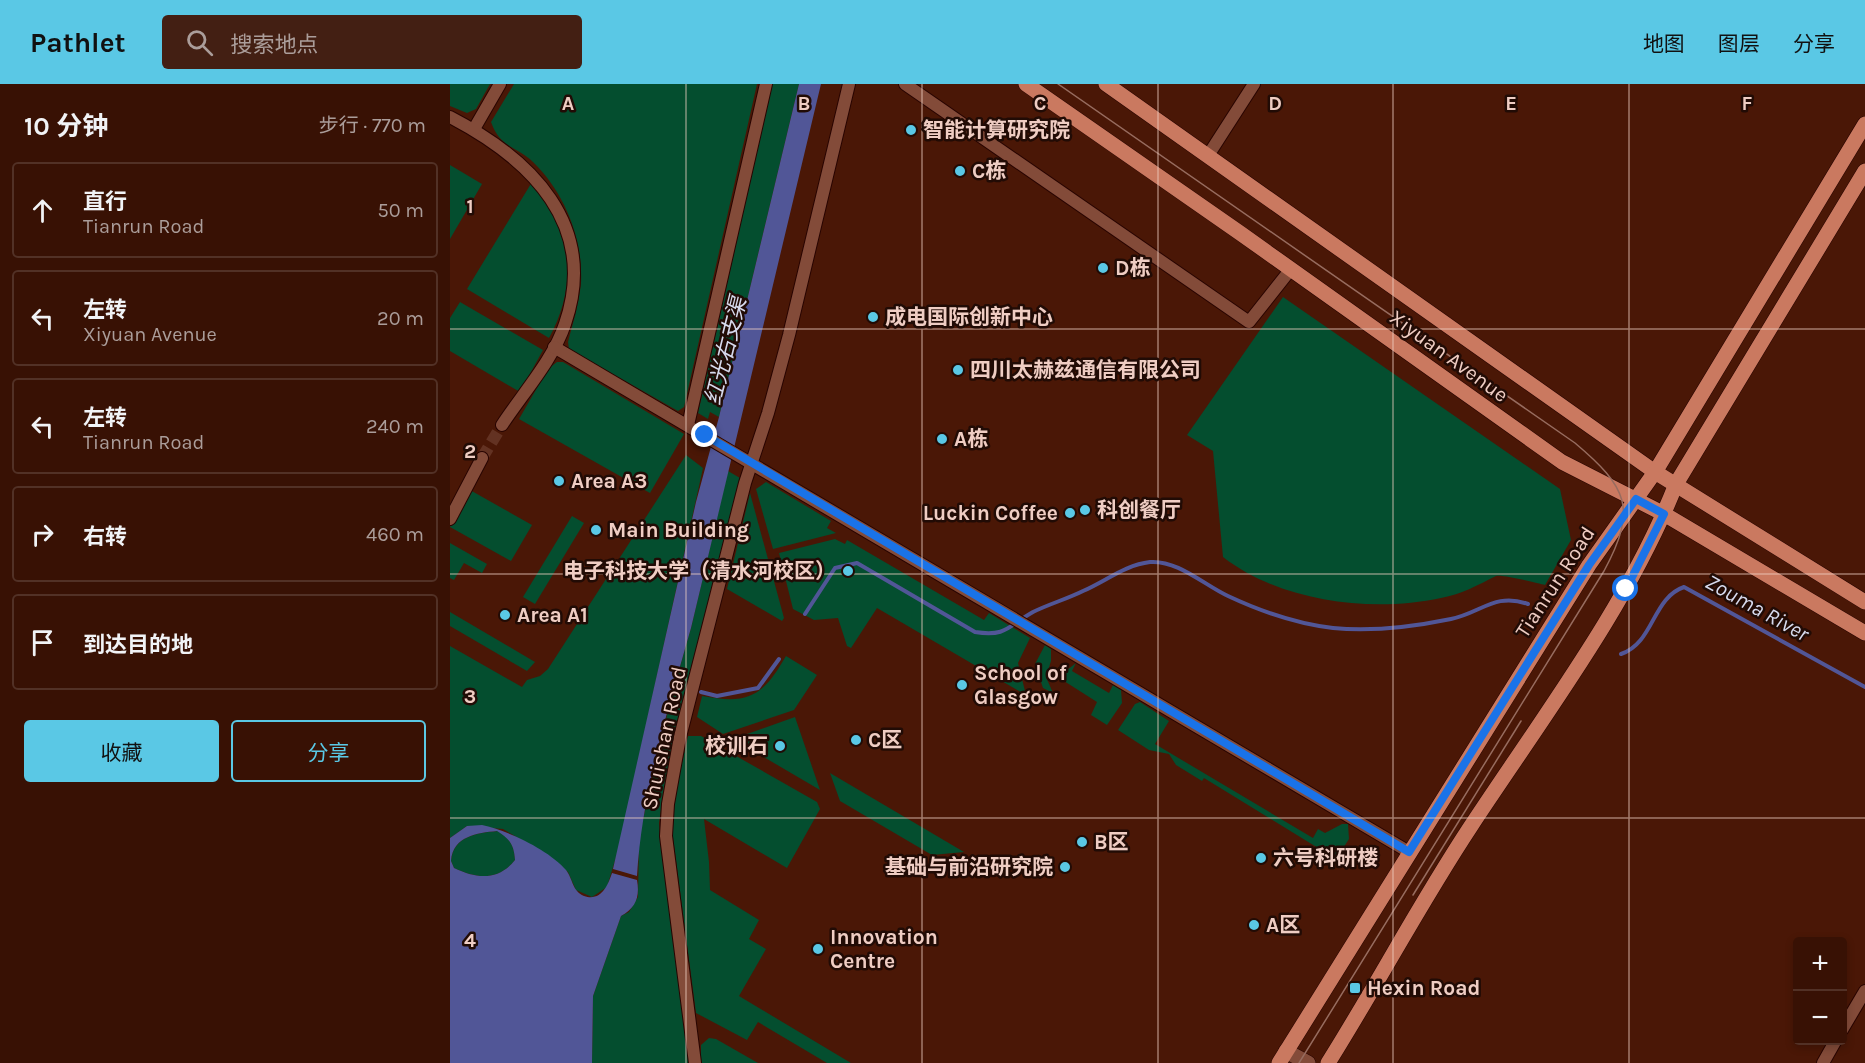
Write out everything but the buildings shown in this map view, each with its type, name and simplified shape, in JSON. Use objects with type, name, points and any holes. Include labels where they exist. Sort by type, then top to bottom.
[{"type":"main road","name":"Xiyuan Avenue","points":[[1026,84],[1562,462],[1664,514],[1865,633]]},
{"type":"main road","name":"Xiyuan Avenue","points":[[1106,84],[1209,154],[1655,472],[1865,602]]},
{"type":"main road","name":"Tianrun Road","points":[[1282,1057],[1589,565],[1655,472],[1865,124]]},
{"type":"main road","points":[[1328,1063],[1446,864],[1626,589],[1664,514],[1676,484],[1865,171]]},
{"type":"street","points":[[474,129],[500,84]]},
{"type":"street","points":[[688,425],[766,84]]},
{"type":"street","name":"Shuishan Road","points":[[695,1063],[666,836],[666,819],[680,736],[752,462],[794,317],[849,84]]},
{"type":"street","points":[[905,84],[1249,322],[1291,269]]},
{"type":"street","points":[[1209,154],[1254,84]]},
{"type":"street","points":[[450,117],[474,129],[530,171],[552,201],[567,234],[571,253],[572,293],[564,326],[554,347],[502,425]]},
{"type":"street","points":[[554,347],[1409,852]]},
{"type":"street","points":[[450,519],[482,458]]},
{"type":"street","points":[[1847,1022],[1865,991]]},
{"type":"street","points":[[1823,1063],[1834,1045]]},
{"type":"street","points":[[1282,1057],[1308,1063]]},
{"type":"green space","points":[[450,84],[490,84],[476,109],[467,113],[450,106]]},
{"type":"green space","points":[[514,84],[757,84],[684,407],[678,411],[569,349],[568,342],[581,283],[579,250],[570,218],[563,202],[544,174],[533,162],[504,142],[491,122]]},
{"type":"green space","points":[[772,84],[799,84],[719,417],[710,412],[708,419],[698,413]]},
{"type":"green space","points":[[450,165],[482,184],[450,239]]},
{"type":"green space","points":[[532,182],[553,213],[560,228],[567,259],[566,292],[549,338],[467,289]]},
{"type":"green space","points":[[1283,297],[1560,489],[1571,540],[1545,585],[1512,577],[1496,576],[1463,592],[1441,598],[1386,604],[1357,603],[1299,594],[1246,572],[1223,557],[1213,451],[1187,435]]},
{"type":"green space","points":[[460,302],[543,350],[520,392],[450,351],[450,318]]},
{"type":"green space","points":[[557,362],[563,362],[684,434],[650,493],[519,419],[548,369]]},
{"type":"green space","points":[[686,455],[703,468],[619,847],[607,887],[592,897],[576,890],[568,872],[542,852],[503,829],[467,826],[450,838],[450,646],[522,687],[527,680],[540,676],[548,669]]},
{"type":"green space","points":[[728,471],[740,478],[666,777],[659,823],[690,1063],[592,1063],[593,996],[621,916],[629,912],[638,897],[639,837]]},
{"type":"green space","points":[[766,482],[831,521],[827,528],[836,533],[773,549],[756,489]]},
{"type":"green space","points":[[470,490],[532,525],[511,561],[450,527]]},
{"type":"green space","points":[[750,493],[784,618],[782,621],[727,589]]},
{"type":"green space","points":[[572,516],[584,523],[535,604],[523,597]]},
{"type":"green space","points":[[835,539],[845,544],[847,540],[984,620],[989,613],[1030,638],[1018,663],[1024,694],[877,608],[851,648],[847,646],[838,618],[814,620],[793,609],[779,553]]},
{"type":"green space","points":[[450,543],[487,564],[482,573],[464,563],[454,580],[450,578]]},
{"type":"green space","points":[[450,612],[535,662],[527,671],[450,626]]},
{"type":"green space","points":[[1045,645],[1051,649],[1051,661],[1046,677],[1053,693],[1043,688],[1035,664]]},
{"type":"green space","points":[[786,656],[817,675],[794,710],[723,734],[697,717],[702,696],[732,699],[753,694],[762,689],[770,680]]},
{"type":"green space","points":[[1076,663],[1072,671],[1109,693],[1113,685],[1121,690],[1122,703],[1107,725],[1091,715],[1097,702],[1064,681],[1063,673]]},
{"type":"green space","points":[[1140,702],[1169,721],[1155,744],[1313,838],[1318,829],[1325,833],[1342,824],[1348,824],[1349,839],[1336,859],[1204,778],[1202,781],[1176,765],[1169,754],[1149,750],[1118,730],[1135,704]]},
{"type":"green space","points":[[795,717],[820,790],[733,739]]},
{"type":"green space","points":[[688,736],[701,736],[817,802],[820,809],[787,868],[704,819],[710,890],[759,920],[749,939],[766,949],[739,996],[851,1063],[827,1063],[758,1022],[747,1040],[696,1013],[672,830],[674,799]]},
{"type":"green space","points":[[830,773],[964,852],[932,855],[840,801]]},
{"type":"green space","points":[[498,831],[508,840],[514,850],[515,860],[508,867],[502,872],[487,876],[479,876],[454,868],[451,861],[453,853],[461,841],[474,835]]},
{"type":"green space","points":[[709,1038],[716,1039],[758,1063],[701,1063],[701,1045]]},
{"type":"water","points":[[799,84],[821,84],[691,628],[657,751],[644,813],[637,876],[613,869],[696,502],[719,417]]},
{"type":"water","points":[[482,825],[492,828],[539,848],[566,870],[575,888],[584,896],[599,895],[606,887],[612,873],[637,880],[636,901],[621,916],[593,996],[592,1063],[450,1063],[450,838],[467,826]],"holes":[[[497,831],[514,850],[515,860],[502,872],[479,876],[454,868],[451,861],[453,853],[461,841],[482,833]]]},
{"type":"waterway","name":"Zouma River","points":[[805,614],[835,568],[857,563],[975,632],[986,633],[1001,632],[1039,609],[1077,594],[1124,570],[1150,562],[1160,562],[1181,569],[1228,596],[1266,612],[1333,628],[1377,629],[1407,626],[1451,619],[1506,600],[1528,604]]},
{"type":"waterway","name":"Zouma River","points":[[1621,654],[1640,640],[1665,601],[1684,587],[1865,687]]},
{"type":"waterway","name":"Zouma River","points":[[701,692],[717,696],[758,688],[779,659]]},
{"type":"waterway","name":"Zouma River","points":[[670,686],[681,688]]},
{"type":"tunnel","points":[[482,458],[502,425]]},
{"type":"tram line","points":[[1058,84],[1575,443],[1606,473],[1616,486],[1622,500],[1621,531],[1604,571],[1299,1063]]},
{"type":"tram line","points":[[1413,895],[1521,721]]},
{"type":"place","name":"智能计算研究院","points":[[911,130]]},
{"type":"place","name":"C栋","points":[[960,171]]},
{"type":"place","name":"D栋","points":[[1103,268]]},
{"type":"place","name":"成电国际创新中心","points":[[873,317]]},
{"type":"place","name":"四川太赫兹通信有限公司","points":[[958,370]]},
{"type":"place","name":"A栋","points":[[942,439]]},
{"type":"place","name":"Area A3","points":[[559,481]]},
{"type":"place","name":"科创餐厅","points":[[1085,510]]},
{"type":"place","name":"Luckin Coffee","points":[[1070,513]]},
{"type":"place","name":"Main Building","points":[[596,530]]},
{"type":"place","name":"电子科技大学（清水河校区）","points":[[848,571]]},
{"type":"place","name":"Area A1","points":[[505,615]]},
{"type":"place","name":"School of Glasgow","points":[[962,685]]},
{"type":"place","name":"C区","points":[[856,740]]},
{"type":"place","name":"校训石","points":[[780,746]]},
{"type":"place","name":"B区","points":[[1082,842]]},
{"type":"place","name":"六号科研楼","points":[[1261,858]]},
{"type":"place","name":"基础与前沿研究院","points":[[1065,867]]},
{"type":"place","name":"A区","points":[[1254,925]]},
{"type":"place","name":"Innovation Centre","points":[[818,949]]},
{"type":"place","name":"Hexin Road","points":[[1355,988]]},
{"type":"route","points":[[705,435],[1409,852],[1589,565],[1636,499],[1664,514],[1626,589]]},
{"type":"water label","name":"红光右支渠","points":[[726,351]]}]
